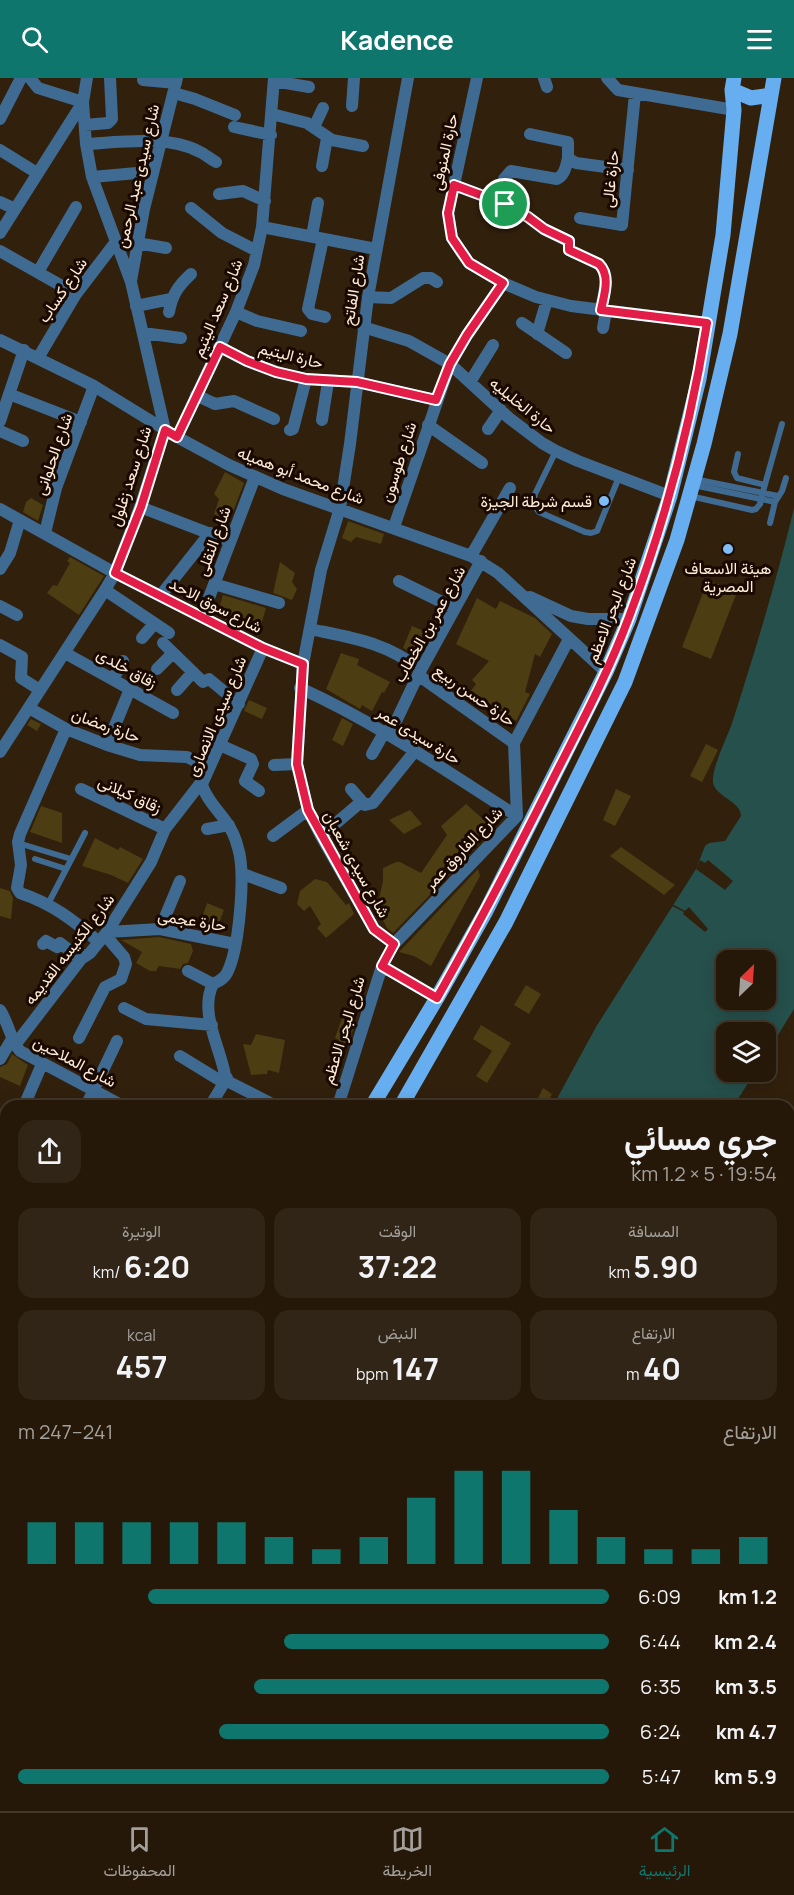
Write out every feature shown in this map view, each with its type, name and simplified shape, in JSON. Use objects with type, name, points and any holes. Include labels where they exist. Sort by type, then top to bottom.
[{"type":"main road","points":[[405,1100],[506,922],[625,682],[677,540],[717,392],[730,334],[774,78]]},
{"type":"main road","points":[[733,84],[751,98],[771,95]]},
{"type":"main road","name":"شارع البحر الاعظم","points":[[376,1100],[486,911],[606,672],[629,619],[670,496],[699,379],[723,235],[734,110],[733,84]]},
{"type":"street","points":[[0,118],[21,78]]},
{"type":"street","name":"شارع سعد زغلول","points":[[0,752],[115,573],[141,507],[165,430],[131,282],[92,177],[86,144],[83,102],[87,78]]},
{"type":"street","points":[[85,125],[108,123],[112,119],[110,78]]},
{"type":"street","points":[[352,106],[354,78]]},
{"type":"street","name":"شارع الفاتح","points":[[340,508],[363,327],[408,78]]},
{"type":"street","name":"حارة المنوفى","points":[[477,78],[448,213],[452,238],[469,263],[503,283]]},
{"type":"street","points":[[607,78],[618,90],[734,110]]},
{"type":"street","points":[[0,232],[83,102],[38,88],[32,80]]},
{"type":"street","points":[[143,80],[175,85],[235,121],[271,135]]},
{"type":"street","points":[[274,80],[309,87]]},
{"type":"street","name":"شارع سعد اليتيم","points":[[177,437],[236,312],[255,265],[265,201],[274,80]]},
{"type":"street","name":"شارع سيدى عبد الرحمن","points":[[131,282],[137,243],[175,85]]},
{"type":"street","name":"حارة غالى","points":[[580,218],[622,225],[635,94]]},
{"type":"street","points":[[314,127],[323,108]]},
{"type":"street","points":[[272,114],[314,127],[327,138],[363,146]]},
{"type":"street","points":[[497,201],[504,179],[511,171],[557,179],[561,177],[566,168],[568,142],[530,134]]},
{"type":"street","points":[[322,166],[327,138]]},
{"type":"street","points":[[86,144],[124,141],[181,144],[199,151],[216,162]]},
{"type":"street","points":[[0,150],[38,173]]},
{"type":"street","points":[[568,158],[576,163],[628,170]]},
{"type":"street","points":[[92,177],[137,173]]},
{"type":"street","points":[[454,185],[497,201],[528,217],[544,229],[569,241],[569,250],[603,268],[606,278],[603,328]]},
{"type":"street","points":[[219,194],[243,191],[265,201]]},
{"type":"street","points":[[0,202],[15,209]]},
{"type":"street","points":[[318,203],[317,237],[308,309],[312,314],[325,317]]},
{"type":"street","points":[[38,272],[76,207]]},
{"type":"street","points":[[191,208],[222,233],[257,251]]},
{"type":"street","points":[[262,227],[376,249]]},
{"type":"street","name":"شارع كساب","points":[[38,358],[76,294],[115,243]]},
{"type":"street","points":[[137,243],[166,248]]},
{"type":"street","points":[[0,251],[76,294]]},
{"type":"street","points":[[169,312],[171,299],[179,285],[191,274]]},
{"type":"street","points":[[368,297],[393,297],[399,291],[423,278],[431,278],[437,282]]},
{"type":"street","points":[[503,283],[547,300],[571,306],[707,323]]},
{"type":"street","name":"شارع طوسون","points":[[394,527],[450,364],[503,283]]},
{"type":"street","points":[[136,306],[171,299]]},
{"type":"street","points":[[537,334],[547,300]]},
{"type":"street","points":[[236,312],[257,321],[301,331]]},
{"type":"street","points":[[522,323],[566,352]]},
{"type":"street","name":"حارة الخليليه","points":[[363,327],[409,341],[450,364],[501,410],[542,443],[556,451],[578,462],[670,496]]},
{"type":"street","points":[[142,333],[181,338]]},
{"type":"street","name":"شارع محمد أبو هميله","points":[[0,340],[94,386],[177,437],[255,477],[476,558],[518,591],[606,672]]},
{"type":"street","points":[[470,382],[493,345]]},
{"type":"street","name":"حارة اليتيم","points":[[220,347],[276,372],[328,382],[357,382],[436,400]]},
{"type":"street","points":[[0,421],[24,351]]},
{"type":"street","points":[[290,430],[293,429],[306,379]]},
{"type":"street","points":[[322,420],[328,382]]},
{"type":"street","name":"شارع الحلوانى","points":[[45,533],[56,488],[94,386]]},
{"type":"street","points":[[9,394],[81,422]]},
{"type":"street","points":[[196,395],[215,404],[234,401],[274,419]]},
{"type":"street","points":[[488,429],[501,410]]},
{"type":"street","points":[[428,425],[482,463]]},
{"type":"street","points":[[0,431],[23,441]]},
{"type":"street","name":"شارع النقلى","points":[[202,616],[229,540],[255,477]]},
{"type":"street","points":[[476,558],[510,488]]},
{"type":"street","points":[[141,507],[229,540]]},
{"type":"street","name":"شارع سيدى شعبان","points":[[340,508],[321,570],[303,664],[297,764],[308,810],[321,836],[374,929],[394,944]]},
{"type":"street","name":"شارع سوق الاحد","points":[[0,509],[115,573],[263,648],[303,664]]},
{"type":"street","points":[[0,569],[10,553],[20,520]]},
{"type":"street","points":[[160,595],[210,533]]},
{"type":"street","name":"شارع عمر بن الخطاب","points":[[372,754],[387,733],[454,608],[476,558]]},
{"type":"street","points":[[399,581],[454,608]]},
{"type":"street","points":[[214,584],[279,603]]},
{"type":"street","points":[[105,590],[154,624],[166,638],[173,653],[202,682],[209,679],[239,704]]},
{"type":"street","name":"شارع محمد أبو هميله","points":[[518,591],[571,616],[588,619],[629,619]]},
{"type":"street","points":[[0,606],[17,615]]},
{"type":"street","points":[[142,638],[154,624]]},
{"type":"street","name":"حارة حسن ربيع","points":[[310,628],[390,649],[514,742]]},
{"type":"street","points":[[514,742],[569,639]]},
{"type":"street","points":[[1,648],[22,657],[20,674],[22,679],[40,690]]},
{"type":"street","name":"شارع سيدى الانصارى","points":[[213,984],[227,974],[235,944],[243,874],[239,849],[229,825],[204,791],[203,780],[263,648]]},
{"type":"street","name":"زقاق خلدى","points":[[65,653],[173,712]]},
{"type":"street","points":[[157,669],[173,653]]},
{"type":"street","points":[[113,679],[123,661]]},
{"type":"street","points":[[177,690],[193,672]]},
{"type":"street","points":[[107,745],[129,688]]},
{"type":"street","name":"حارة سيدى عمر","points":[[300,688],[344,708],[387,733],[517,816]]},
{"type":"street","name":"حارة رمضان","points":[[29,708],[66,729],[107,745],[140,755],[187,757],[209,768]]},
{"type":"street","points":[[66,729],[18,842],[21,865],[17,888],[20,893],[48,904],[104,936],[124,957],[126,964],[121,979],[105,987],[79,1038]]},
{"type":"street","name":"شارع الفاروق عمر","points":[[382,966],[394,944],[517,816],[514,742]]},
{"type":"street","points":[[220,745],[251,759],[253,764],[246,782],[259,791]]},
{"type":"street","points":[[351,789],[361,802],[369,806],[415,751]]},
{"type":"street","points":[[274,765],[297,764]]},
{"type":"street","name":"شارع الكنيسه القديمه","points":[[0,1059],[9,1038],[104,936],[151,862],[165,829],[203,780]]},
{"type":"street","name":"زقاق كيلانى","points":[[81,789],[165,829]]},
{"type":"street","points":[[321,836],[361,802]]},
{"type":"street","points":[[273,836],[308,810]]},
{"type":"street","points":[[207,829],[229,825]]},
{"type":"street","points":[[243,874],[281,888]]},
{"type":"street","points":[[160,929],[180,880]]},
{"type":"street","name":"حارة عجمى","points":[[104,936],[160,929],[235,944]]},
{"type":"street","points":[[43,944],[46,941],[57,946],[60,944],[81,959]]},
{"type":"street","points":[[382,966],[437,998]]},
{"type":"street","name":"شارع البحر الاعظم","points":[[340,1100],[382,966]]},
{"type":"street","points":[[188,971],[213,984],[208,999],[225,1081],[214,1100]]},
{"type":"street","points":[[124,1008],[146,1019],[212,1025]]},
{"type":"street","name":"شارع الملاحين","points":[[0,1010],[6,1022],[9,1038],[20,1051],[112,1100]]},
{"type":"street","points":[[88,1100],[117,1041]]},
{"type":"street","points":[[180,1056],[264,1100]]},
{"type":"street","points":[[27,1100],[42,1064]]},
{"type":"lane","points":[[692,487],[752,510],[756,509],[760,504],[782,424]]},
{"type":"lane","points":[[556,451],[535,494],[533,501],[535,507],[538,512],[585,532],[597,531],[619,477]]},
{"type":"lane","points":[[738,454],[734,472],[737,478],[765,486]]},
{"type":"lane","points":[[770,523],[786,477]]},
{"type":"lane","points":[[692,487],[777,499]]},
{"type":"lane","points":[[48,904],[86,833]]},
{"type":"lane","points":[[18,842],[71,859]]},
{"type":"lane","points":[[35,859],[66,869]]},
{"type":"water","points":[[794,508],[794,1009],[776,1038],[776,1022],[716,1022],[716,1082],[749,1082],[737,1100],[556,1100],[596,1027],[696,869],[705,846],[709,843],[725,841],[741,816],[737,806],[718,792],[713,776],[750,665]]},
{"type":"pier","points":[[700,860],[705,863],[708,860],[733,881],[725,890],[696,869]]},
{"type":"pier","points":[[672,906],[685,911],[689,907],[708,929],[705,932],[683,914],[684,912]]},
{"type":"building","points":[[225,472],[244,483],[229,522],[214,514],[219,499],[214,494]]},
{"type":"building","points":[[31,498],[43,505],[38,521],[23,512],[26,502]]},
{"type":"building","points":[[348,521],[384,534],[381,544],[356,537],[351,542],[342,538]]},
{"type":"building","points":[[70,557],[104,576],[79,615],[47,593],[53,585],[57,586],[70,563],[67,561]]},
{"type":"building","points":[[280,562],[295,573],[292,582],[297,589],[292,600],[273,593]]},
{"type":"building","points":[[708,580],[737,592],[711,659],[682,647]]},
{"type":"building","points":[[223,595],[266,608],[258,636],[217,615]]},
{"type":"building","points":[[477,598],[496,609],[500,601],[535,618],[552,634],[540,657],[535,654],[525,692],[530,694],[516,721],[471,691],[476,684],[472,680],[489,661],[456,644]]},
{"type":"building","points":[[412,626],[431,634],[419,656],[403,648]]},
{"type":"building","points":[[341,653],[359,659],[357,665],[390,682],[372,711],[362,705],[360,709],[326,689]]},
{"type":"building","points":[[249,700],[267,708],[262,719],[244,711]]},
{"type":"building","points":[[342,718],[353,724],[343,746],[332,740]]},
{"type":"building","points":[[31,719],[41,724],[37,731],[27,725]]},
{"type":"building","points":[[706,744],[718,750],[702,782],[690,776]]},
{"type":"building","points":[[616,789],[631,796],[615,826],[603,820]]},
{"type":"building","points":[[466,804],[491,826],[487,836],[393,933],[387,928],[377,909],[383,881],[383,868],[400,862],[421,873],[447,835],[441,826]]},
{"type":"building","points":[[41,806],[62,813],[62,843],[30,832]]},
{"type":"building","points":[[410,810],[422,824],[404,834],[389,820]]},
{"type":"building","points":[[95,838],[143,859],[128,883],[82,866]]},
{"type":"building","points":[[621,847],[675,885],[664,895],[610,856]]},
{"type":"building","points":[[478,869],[480,876],[431,966],[414,956],[399,952]]},
{"type":"building","points":[[315,879],[327,882],[346,905],[349,903],[354,914],[326,938],[317,928],[321,924],[310,906],[304,911],[297,904],[300,891]]},
{"type":"building","points":[[0,888],[10,891],[13,898],[11,919],[0,916]]},
{"type":"building","points":[[207,903],[224,910],[218,926],[201,921]]},
{"type":"building","points":[[159,937],[191,944],[193,951],[188,963],[183,964],[180,969],[159,966],[156,971],[150,971],[136,963],[142,952],[121,940]]},
{"type":"building","points":[[526,985],[541,994],[529,1014],[514,1005]]},
{"type":"building","points":[[343,1015],[356,1019],[348,1047],[338,1043],[339,1040],[335,1038]]},
{"type":"building","points":[[481,1025],[511,1043],[487,1083],[476,1076],[492,1051],[473,1039]]},
{"type":"building","points":[[256,1034],[285,1040],[279,1073],[268,1070],[267,1074],[251,1075],[243,1044],[251,1045]]},
{"type":"building","points":[[12,1054],[28,1065],[20,1086],[0,1077],[0,1067],[7,1064]]},
{"type":"building","points":[[543,1088],[552,1094],[549,1100],[537,1100]]},
{"type":"place","name":"قسم شرطة الجيزة","points":[[604,501]]},
{"type":"place","name":"هيئة الاسعاف المصرية","points":[[728,549]]},
{"type":"route","points":[[454,185],[505,204],[544,229],[569,241],[569,250],[603,268],[606,278],[601,310],[707,323],[699,379],[670,496],[629,619],[606,672],[486,911],[437,998],[382,966],[394,944],[374,929],[308,810],[297,764],[303,664],[263,648],[115,573],[141,507],[165,430],[177,437],[220,347],[276,372],[328,382],[357,382],[436,400],[450,364],[503,283],[469,263],[452,238],[448,213],[454,185]]}]
